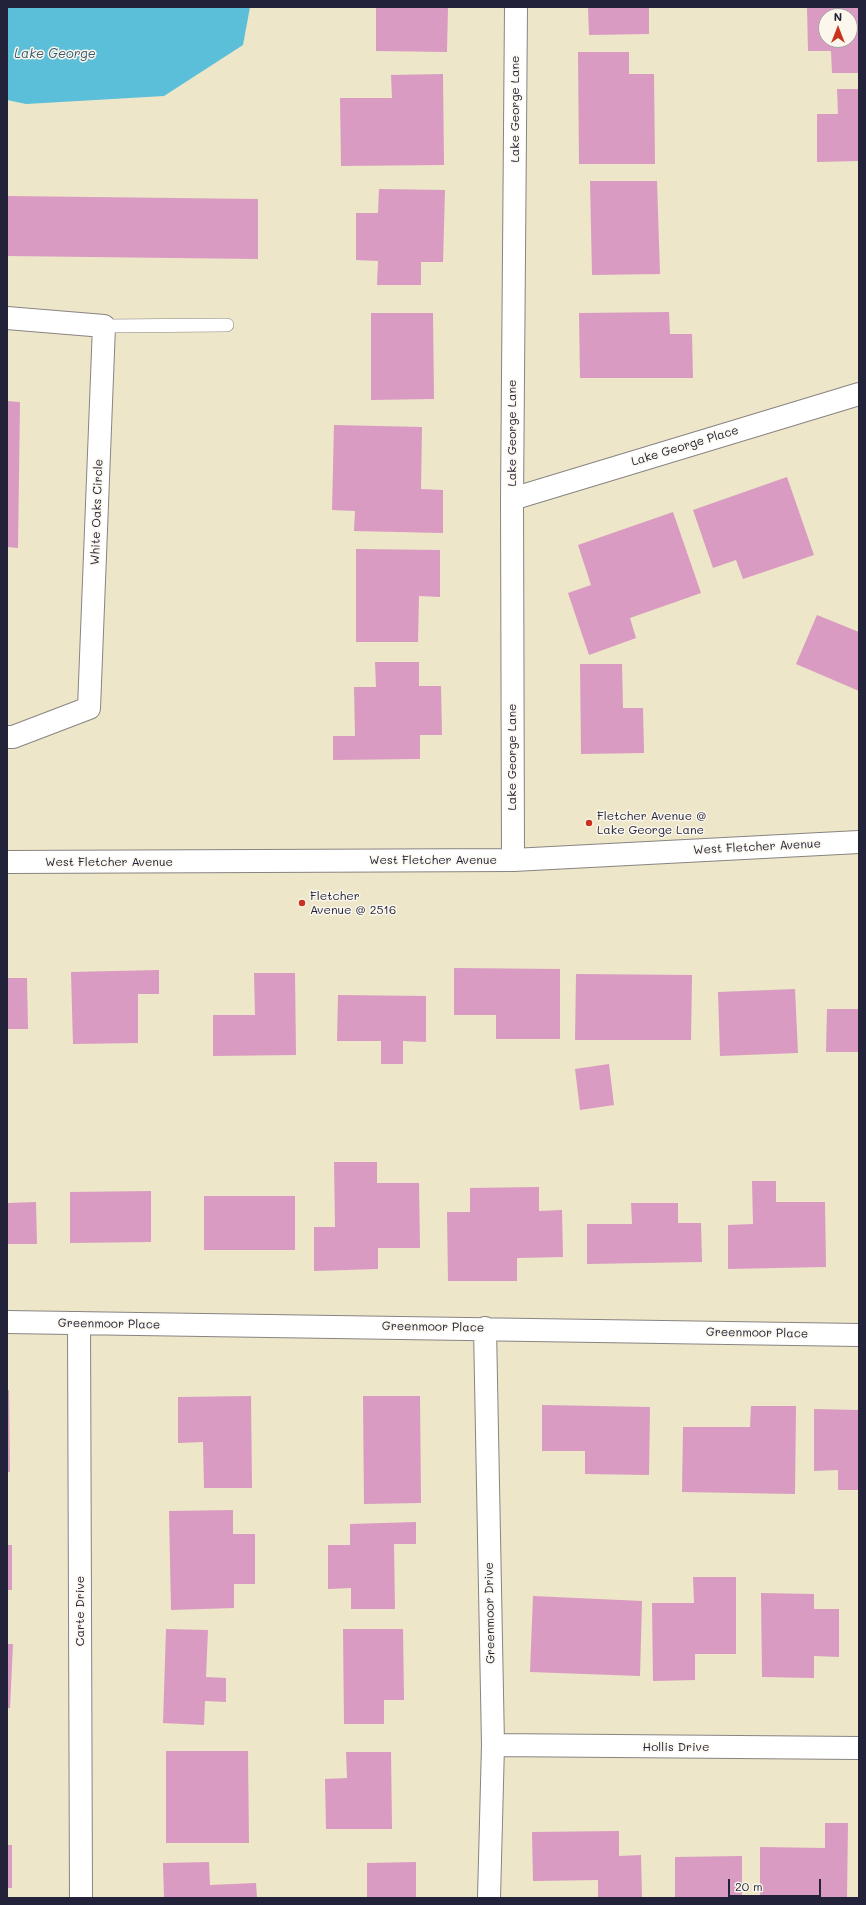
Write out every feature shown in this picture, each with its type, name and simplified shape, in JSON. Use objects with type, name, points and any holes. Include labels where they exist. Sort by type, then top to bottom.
[{"type":"street","name":"Lake George Lane","points":[[512,860],[512,499],[516,7]]},
{"type":"street","points":[[7,318],[104,326]]},
{"type":"street","name":"White Oaks Circle","points":[[7,737],[13,737],[89,708],[104,326]]},
{"type":"street","name":"Lake George Place","points":[[512,499],[859,394]]},
{"type":"street","name":"West Fletcher Avenue","points":[[7,862],[512,860],[859,842]]},
{"type":"street","name":"Greenmoor Place","points":[[7,1322],[485,1328],[859,1335]]},
{"type":"street","name":"Carte Drive","points":[[79,1323],[81,1898]]},
{"type":"street","name":"Greenmoor Drive","points":[[485,1328],[493,1746],[489,1898]]},
{"type":"street","name":"Hollis Drive","points":[[493,1746],[859,1748]]},
{"type":"lane","points":[[104,326],[227,325]]},
{"type":"water","name":"Lake George","points":[[7,7],[250,7],[243,45],[164,96],[26,104],[7,100]]},
{"type":"building","points":[[376,7],[448,7],[447,52],[376,51]]},
{"type":"building","points":[[588,7],[649,7],[649,34],[589,35]]},
{"type":"building","points":[[807,7],[859,7],[859,73],[832,73],[831,51],[808,51]]},
{"type":"building","points":[[578,52],[629,52],[629,74],[654,74],[655,164],[579,164]]},
{"type":"building","points":[[443,74],[444,165],[341,166],[340,98],[392,98],[391,75]]},
{"type":"building","points":[[837,89],[859,89],[859,161],[817,162],[817,114],[838,114]]},
{"type":"building","points":[[590,181],[657,181],[660,274],[592,275]]},
{"type":"building","points":[[379,189],[445,190],[443,262],[421,262],[421,285],[377,285],[378,261],[356,260],[356,213],[378,213]]},
{"type":"building","points":[[7,196],[258,199],[258,259],[7,256]]},
{"type":"building","points":[[669,312],[670,334],[692,334],[693,378],[580,378],[579,313]]},
{"type":"building","points":[[371,313],[433,313],[434,399],[371,400]]},
{"type":"building","points":[[7,401],[20,402],[18,548],[7,547]]},
{"type":"building","points":[[334,425],[422,427],[421,489],[443,490],[443,533],[354,531],[355,511],[332,510]]},
{"type":"building","points":[[787,477],[814,555],[743,579],[736,560],[713,568],[693,510]]},
{"type":"building","points":[[673,512],[701,593],[630,618],[636,638],[589,655],[568,593],[591,585],[578,545]]},
{"type":"building","points":[[356,549],[440,550],[440,597],[419,596],[418,642],[356,642]]},
{"type":"building","points":[[817,615],[859,632],[859,691],[796,664]]},
{"type":"building","points":[[375,662],[419,662],[419,686],[441,686],[442,735],[420,735],[420,759],[333,760],[333,736],[355,736],[354,687],[376,687]]},
{"type":"building","points":[[580,664],[622,664],[623,708],[643,708],[644,753],[581,754]]},
{"type":"building","points":[[454,968],[560,969],[560,1039],[496,1039],[496,1015],[454,1015]]},
{"type":"building","points":[[159,970],[159,994],[138,994],[138,1043],[73,1044],[71,972]]},
{"type":"building","points":[[254,973],[295,973],[296,1055],[213,1056],[213,1015],[255,1015]]},
{"type":"building","points":[[576,974],[692,975],[691,1040],[575,1040]]},
{"type":"building","points":[[7,978],[27,978],[28,1029],[7,1029]]},
{"type":"building","points":[[795,989],[798,1053],[720,1056],[718,992]]},
{"type":"building","points":[[338,995],[426,996],[426,1042],[403,1041],[403,1064],[381,1064],[381,1041],[337,1041]]},
{"type":"building","points":[[827,1009],[859,1009],[859,1052],[826,1052]]},
{"type":"building","points":[[609,1064],[614,1105],[580,1110],[575,1069]]},
{"type":"building","points":[[334,1162],[377,1162],[377,1183],[419,1183],[420,1248],[378,1248],[378,1269],[314,1271],[314,1227],[335,1227]]},
{"type":"building","points":[[752,1181],[776,1181],[776,1202],[825,1202],[826,1267],[728,1269],[728,1225],[753,1224]]},
{"type":"building","points":[[539,1187],[539,1211],[562,1210],[563,1257],[517,1258],[517,1281],[448,1281],[447,1212],[470,1212],[470,1188]]},
{"type":"building","points":[[151,1191],[151,1242],[70,1243],[70,1192]]},
{"type":"building","points":[[204,1196],[295,1196],[295,1250],[204,1250]]},
{"type":"building","points":[[36,1202],[37,1244],[7,1244],[7,1203]]},
{"type":"building","points":[[631,1203],[678,1203],[678,1223],[701,1223],[702,1262],[587,1264],[587,1224],[632,1224]]},
{"type":"building","points":[[7,1390],[9,1390],[10,1472],[7,1472]]},
{"type":"building","points":[[251,1396],[252,1488],[204,1488],[203,1442],[178,1443],[178,1397]]},
{"type":"building","points":[[363,1396],[420,1396],[421,1503],[364,1504]]},
{"type":"building","points":[[542,1405],[650,1407],[649,1475],[585,1474],[585,1451],[542,1451]]},
{"type":"building","points":[[751,1406],[796,1406],[795,1494],[682,1492],[683,1427],[750,1427]]},
{"type":"building","points":[[814,1409],[859,1410],[859,1490],[838,1490],[838,1470],[814,1471]]},
{"type":"building","points":[[233,1510],[233,1534],[255,1534],[255,1584],[234,1584],[234,1608],[171,1610],[169,1511]]},
{"type":"building","points":[[416,1522],[416,1544],[394,1544],[395,1609],[351,1609],[351,1588],[328,1589],[328,1545],[350,1545],[350,1524]]},
{"type":"building","points":[[7,1545],[12,1545],[12,1590],[7,1590]]},
{"type":"building","points":[[693,1577],[736,1577],[736,1654],[695,1654],[695,1680],[653,1681],[652,1603],[694,1603]]},
{"type":"building","points":[[761,1593],[814,1594],[814,1609],[839,1609],[839,1657],[814,1656],[814,1678],[762,1677]]},
{"type":"building","points":[[533,1596],[642,1601],[640,1676],[530,1672]]},
{"type":"building","points":[[166,1629],[208,1630],[206,1677],[226,1678],[226,1702],[205,1701],[204,1725],[163,1723]]},
{"type":"building","points":[[343,1629],[403,1629],[404,1700],[384,1700],[384,1724],[344,1724]]},
{"type":"building","points":[[7,1644],[13,1644],[10,1708],[7,1708]]},
{"type":"building","points":[[166,1751],[248,1751],[249,1843],[166,1843]]},
{"type":"building","points":[[346,1752],[391,1752],[392,1829],[326,1829],[325,1779],[347,1778]]},
{"type":"building","points":[[825,1823],[848,1823],[847,1898],[760,1897],[760,1847],[825,1848]]},
{"type":"building","points":[[619,1831],[619,1856],[641,1855],[642,1898],[598,1898],[598,1880],[533,1881],[532,1832]]},
{"type":"building","points":[[7,1845],[12,1845],[12,1888],[7,1888]]},
{"type":"building","points":[[742,1856],[742,1898],[675,1898],[675,1857]]},
{"type":"building","points":[[209,1862],[210,1885],[256,1883],[257,1898],[164,1898],[163,1863]]},
{"type":"building","points":[[416,1862],[416,1898],[367,1898],[367,1863]]},
{"type":"place","name":"Fletcher Avenue @ Lake George Lane","points":[[589,823]]},
{"type":"place","name":"Fletcher Avenue @ 2516","points":[[302,903]]}]
